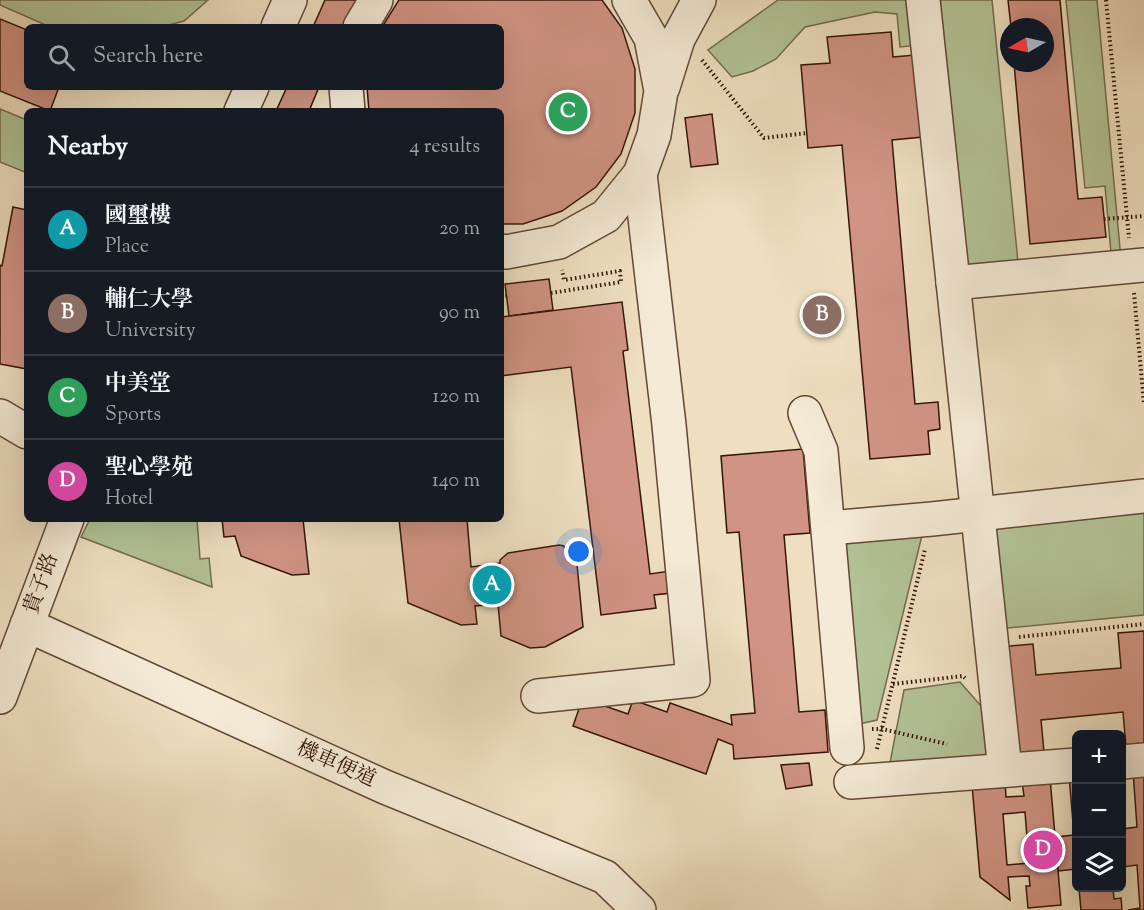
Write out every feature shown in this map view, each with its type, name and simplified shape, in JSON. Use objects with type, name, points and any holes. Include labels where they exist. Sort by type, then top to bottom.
[{"type":"street","points":[[279,24],[290,0]]},
{"type":"street","points":[[362,24],[376,0]]},
{"type":"street","points":[[629,0],[651,38],[661,91]]},
{"type":"street","points":[[504,252],[559,242],[606,216],[640,174],[654,135],[661,91],[678,39],[699,0]]},
{"type":"street","points":[[923,0],[953,283],[969,371],[975,436],[978,514],[1005,770]]},
{"type":"street","points":[[243,108],[251,90]]},
{"type":"street","points":[[346,90],[348,108]]},
{"type":"street","points":[[538,696],[693,680],[675,424],[640,174]]},
{"type":"street","points":[[953,283],[1089,284],[1138,265]]},
{"type":"street","points":[[805,413],[821,451],[847,748]]},
{"type":"street","points":[[0,416],[24,430]]},
{"type":"street","points":[[829,528],[978,514],[1107,490],[1144,496]]},
{"type":"street","name":"貴子路","points":[[0,697],[63,529]]},
{"type":"street","name":"機車便道","points":[[27,625],[386,787],[605,877],[639,910]]},
{"type":"street","points":[[1126,762],[1144,760]]},
{"type":"street","points":[[851,782],[1072,765]]},
{"type":"path","points":[[1106,0],[1138,265],[1144,404]]},
{"type":"path","points":[[698,54],[764,138],[807,133]]},
{"type":"path","points":[[1104,219],[1144,216]]},
{"type":"path","points":[[551,293],[621,282],[620,271],[564,280],[559,242]]},
{"type":"path","points":[[851,782],[878,748],[932,519]]},
{"type":"path","points":[[992,639],[1144,624]]},
{"type":"path","points":[[893,684],[963,676],[970,684]]},
{"type":"path","points":[[882,729],[949,744]]},
{"type":"green space","points":[[0,0],[208,0],[184,21],[172,24],[43,24],[0,5]]},
{"type":"green space","points":[[778,0],[915,0],[919,45],[900,47],[897,14],[875,12],[805,27],[776,59],[753,71],[732,77],[708,50]]},
{"type":"green space","points":[[930,0],[992,0],[1018,262],[1111,253],[1105,186],[1085,188],[1066,0],[1097,0],[1121,259],[959,275]]},
{"type":"green space","points":[[0,109],[24,119],[24,172],[0,162]]},
{"type":"green space","points":[[1144,502],[1144,615],[998,629],[986,518]]},
{"type":"green space","points":[[88,522],[197,522],[200,559],[209,558],[212,587],[81,537]]},
{"type":"green space","points":[[925,523],[877,720],[850,726],[836,533]]},
{"type":"green space","points":[[960,682],[995,722],[999,760],[889,768],[904,690]]},
{"type":"building","points":[[325,0],[357,0],[347,24],[314,24]]},
{"type":"building","points":[[399,0],[602,0],[622,28],[635,69],[635,113],[621,154],[596,187],[562,211],[523,224],[504,224],[504,108],[369,108],[367,90],[504,90],[504,24],[384,24]]},
{"type":"building","points":[[1008,0],[1060,0],[1078,199],[1102,197],[1106,237],[1030,244],[1015,72],[1054,72],[1054,18],[1010,18]]},
{"type":"building","points":[[0,19],[24,29],[24,90],[58,90],[51,108],[42,108],[0,91]]},
{"type":"building","points":[[891,32],[893,57],[915,55],[923,137],[892,140],[915,404],[938,402],[940,429],[928,431],[930,454],[870,459],[842,145],[808,148],[801,65],[830,63],[827,37]]},
{"type":"building","points":[[286,90],[318,90],[310,108],[277,108]]},
{"type":"building","points":[[712,114],[718,164],[691,167],[685,118]]},
{"type":"building","points":[[13,207],[24,209],[24,368],[0,364],[0,265],[2,266]]},
{"type":"building","points":[[549,279],[553,310],[509,316],[505,284]]},
{"type":"building","points":[[622,302],[628,350],[623,351],[650,574],[670,571],[672,593],[654,595],[656,608],[601,615],[571,367],[504,376],[504,317]]},
{"type":"building","points":[[803,449],[810,533],[784,535],[799,712],[825,710],[828,752],[734,759],[733,745],[718,739],[706,774],[573,726],[581,703],[599,704],[628,714],[633,700],[667,712],[670,703],[732,725],[731,715],[755,713],[739,532],[727,533],[721,456]]},
{"type":"building","points":[[222,522],[303,522],[309,574],[292,575],[241,556],[235,536],[224,537]]},
{"type":"building","points":[[399,522],[467,522],[471,567],[500,563],[500,560],[508,553],[559,545],[564,546],[566,555],[576,554],[583,627],[545,647],[530,648],[501,636],[498,604],[475,606],[477,624],[461,625],[408,603]]},
{"type":"building","points":[[1144,631],[1144,745],[1126,747],[1123,712],[1041,720],[1044,752],[1010,755],[1000,647],[1033,644],[1036,675],[1121,668],[1118,633]]},
{"type":"building","points":[[809,763],[812,785],[786,789],[781,765]]},
{"type":"building","points":[[1144,770],[1144,910],[1128,910],[1140,908],[1137,865],[1126,866],[1126,828],[1137,827],[1133,771]]},
{"type":"building","points":[[1069,775],[1072,775],[1072,811]]},
{"type":"building","points":[[1050,778],[1061,905],[1028,908],[1026,886],[1030,886],[1029,876],[1008,877],[1010,900],[980,877],[972,785],[1005,782],[1006,797],[1024,796],[1022,781]],"holes":[[[1025,812],[1029,863],[1007,865],[1003,814]]]},
{"type":"building","points":[[1072,835],[1072,869],[1058,871],[1056,837]]},
{"type":"building","points":[[1079,892],[1113,892],[1114,899],[1121,898],[1122,910],[1081,910]]},
{"type":"place","name":"中美堂","points":[[568,112]]},
{"type":"place","name":"輔仁大學","points":[[822,315]]},
{"type":"place","name":"國璽樓","points":[[492,585]]},
{"type":"place","name":"聖心學苑","points":[[1043,850]]}]
